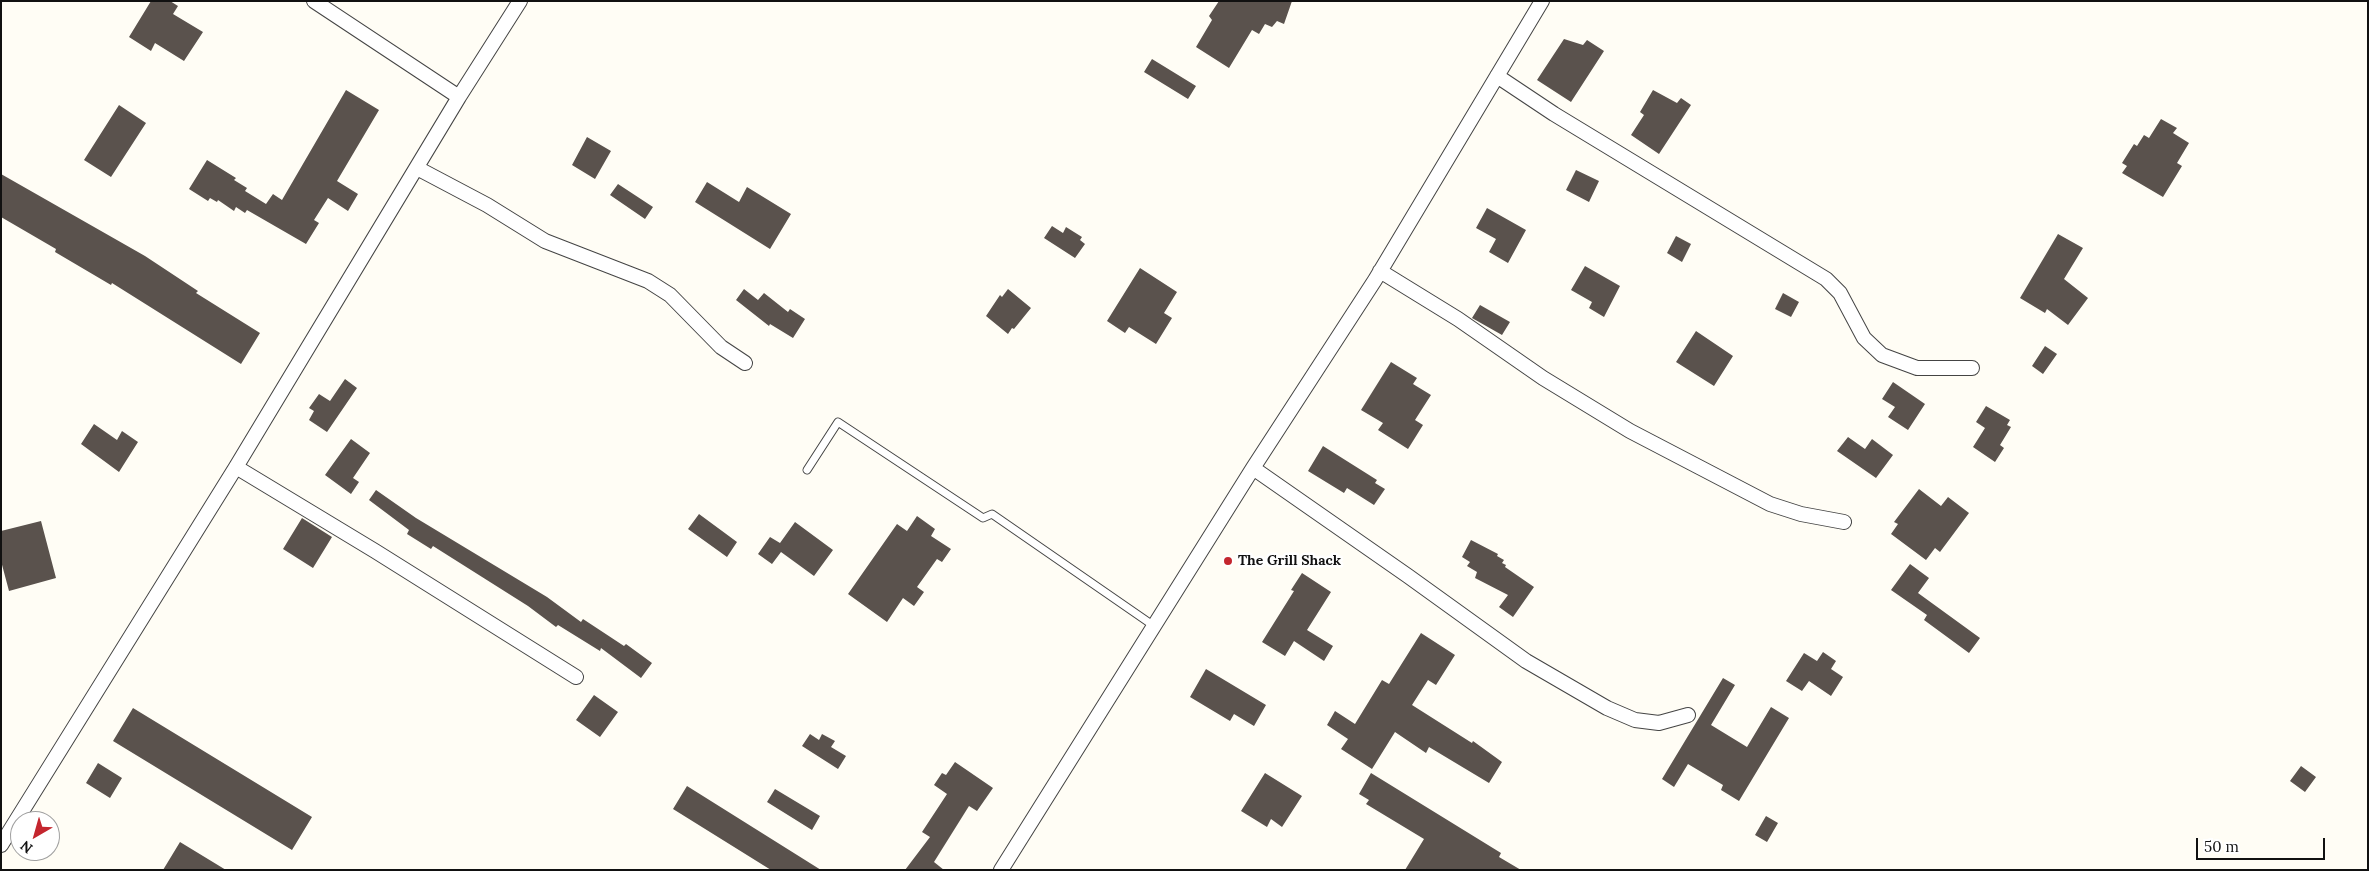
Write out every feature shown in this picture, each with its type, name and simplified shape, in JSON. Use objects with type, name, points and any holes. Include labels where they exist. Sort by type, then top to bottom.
[{"type":"street","points":[[314,1],[459,97]]},
{"type":"street","points":[[1,845],[236,467],[459,97],[520,1]]},
{"type":"street","points":[[1001,870],[1253,468],[1380,271],[1542,1]]},
{"type":"street","points":[[1497,76],[1554,114],[1826,280],[1840,293],[1864,338],[1882,355],[1917,368],[1972,368]]},
{"type":"street","points":[[417,168],[487,204],[545,241],[648,281],[670,295],[721,347],[745,363]]},
{"type":"street","points":[[1380,271],[1458,319],[1543,378],[1630,431],[1770,504],[1801,514],[1844,522]]},
{"type":"street","points":[[236,467],[375,550],[576,678]]},
{"type":"street","points":[[1253,468],[1526,661],[1607,708],[1635,720],[1659,722],[1688,715]]},
{"type":"lane","points":[[807,470],[838,422],[983,518],[992,514],[1155,626]]},
{"type":"building","points":[[151,1],[170,1],[178,6],[173,14],[203,32],[184,61],[155,43],[151,51],[129,37]]},
{"type":"building","points":[[1219,1],[1292,1],[1284,24],[1277,21],[1272,27],[1265,24],[1259,34],[1252,30],[1229,68],[1196,47],[1212,20],[1209,16]]},
{"type":"building","points":[[1564,39],[1583,45],[1587,40],[1604,51],[1571,102],[1537,80]]},
{"type":"building","points":[[1152,59],[1196,86],[1188,99],[1144,72]]},
{"type":"building","points":[[346,90],[379,110],[337,181],[358,194],[348,211],[328,198],[314,220],[319,223],[306,244],[247,210],[245,213],[236,207],[234,211],[218,200],[217,202],[210,198],[208,201],[189,189],[207,160],[236,178],[234,180],[247,188],[245,191],[266,204],[273,194],[282,200]]},
{"type":"building","points":[[1653,90],[1677,103],[1681,98],[1691,105],[1659,154],[1631,135],[1644,115],[1640,112]]},
{"type":"building","points":[[119,105],[146,123],[111,177],[84,160]]},
{"type":"building","points":[[2161,119],[2177,128],[2173,133],[2189,143],[2177,163],[2182,166],[2163,197],[2122,173],[2127,166],[2122,163],[2134,144],[2137,146],[2144,135],[2149,138]]},
{"type":"building","points":[[587,137],[611,151],[595,179],[572,165]]},
{"type":"building","points":[[1576,170],[1599,181],[1589,202],[1566,190]]},
{"type":"building","points":[[1,174],[145,256],[198,291],[196,293],[260,333],[241,364],[112,283],[111,285],[55,252],[56,249],[1,217]]},
{"type":"building","points":[[707,182],[739,202],[747,187],[791,214],[770,249],[695,202]]},
{"type":"building","points":[[618,184],[653,207],[645,219],[610,195]]},
{"type":"building","points":[[1487,208],[1526,230],[1508,263],[1489,252],[1496,239],[1476,228]]},
{"type":"building","points":[[1052,226],[1063,233],[1066,227],[1082,237],[1080,240],[1085,244],[1075,258],[1044,238]]},
{"type":"building","points":[[2058,234],[2083,248],[2064,279],[2088,298],[2068,325],[2047,309],[2045,313],[2020,298]]},
{"type":"building","points":[[1676,236],[1691,244],[1682,262],[1667,253]]},
{"type":"building","points":[[1585,266],[1620,286],[1604,317],[1589,308],[1592,302],[1571,290]]},
{"type":"building","points":[[1140,268],[1177,292],[1164,313],[1172,318],[1156,344],[1129,327],[1125,333],[1107,321]]},
{"type":"building","points":[[744,289],[758,300],[764,293],[788,312],[790,309],[805,319],[793,338],[770,324],[769,326],[736,300]]},
{"type":"building","points":[[1008,289],[1031,308],[1008,334],[986,316],[1000,295],[1002,297]]},
{"type":"building","points":[[1783,293],[1799,302],[1791,317],[1775,309]]},
{"type":"building","points":[[1480,305],[1510,322],[1502,335],[1472,318]]},
{"type":"building","points":[[1696,331],[1733,356],[1714,386],[1676,362]]},
{"type":"building","points":[[2045,346],[2057,354],[2043,374],[2032,366]]},
{"type":"building","points":[[1391,362],[1417,378],[1413,384],[1431,395],[1415,420],[1423,425],[1408,449],[1378,430],[1383,423],[1361,410]]},
{"type":"building","points":[[345,379],[357,388],[327,432],[309,420],[314,411],[309,408],[319,394],[330,401]]},
{"type":"building","points":[[1893,382],[1925,404],[1908,430],[1888,417],[1895,407],[1882,399]]},
{"type":"building","points":[[1986,406],[2010,420],[2007,425],[2011,427],[2000,445],[2004,448],[1995,462],[1973,447],[1985,428],[1976,422]]},
{"type":"building","points":[[94,424],[117,440],[122,431],[138,442],[119,472],[81,444]]},
{"type":"building","points":[[1848,437],[1865,449],[1872,439],[1893,455],[1876,478],[1837,451]]},
{"type":"building","points":[[351,439],[370,453],[353,478],[359,482],[351,494],[325,475]]},
{"type":"building","points":[[1323,446],[1377,480],[1375,483],[1385,489],[1374,505],[1347,488],[1344,493],[1308,471]]},
{"type":"building","points":[[1919,489],[1941,506],[1948,497],[1969,513],[1940,552],[1935,548],[1926,560],[1891,534],[1898,524],[1894,522]]},
{"type":"building","points":[[376,490],[416,518],[547,597],[581,622],[583,619],[624,646],[626,644],[652,663],[641,678],[601,648],[600,651],[558,625],[556,627],[528,606],[433,546],[431,549],[407,534],[409,530],[369,500]]},
{"type":"building","points":[[699,514],[737,542],[727,557],[688,529]]},
{"type":"building","points":[[917,516],[935,529],[931,536],[951,549],[942,562],[937,559],[917,587],[924,592],[914,606],[903,598],[887,622],[848,594],[897,524],[907,531]]},
{"type":"building","points":[[302,518],[332,537],[313,568],[283,549]]},
{"type":"building","points":[[41,521],[56,578],[9,591],[1,561],[1,531]]},
{"type":"building","points":[[795,522],[833,550],[814,576],[781,552],[772,564],[758,554],[770,537],[780,543]]},
{"type":"building","points":[[1471,540],[1498,554],[1497,556],[1504,560],[1502,563],[1506,565],[1505,567],[1534,587],[1513,617],[1499,607],[1508,595],[1475,578],[1477,572],[1467,566],[1470,562],[1462,557]]},
{"type":"building","points":[[1910,564],[1929,578],[1918,593],[1980,638],[1969,653],[1924,620],[1927,615],[1891,590]]},
{"type":"building","points":[[1302,573],[1331,592],[1307,630],[1333,646],[1324,661],[1294,641],[1285,656],[1262,642],[1294,591],[1291,590]]},
{"type":"building","points":[[1421,633],[1455,655],[1436,685],[1428,680],[1412,705],[1472,743],[1473,741],[1502,762],[1489,783],[1429,747],[1426,753],[1395,732],[1372,769],[1341,749],[1348,739],[1327,725],[1335,711],[1355,724],[1382,680],[1389,684]]},
{"type":"building","points":[[1823,652],[1836,661],[1831,669],[1843,677],[1831,696],[1809,681],[1802,691],[1786,681],[1804,653],[1817,661]]},
{"type":"building","points":[[1206,669],[1266,705],[1254,726],[1234,714],[1230,721],[1190,697]]},
{"type":"building","points":[[1723,678],[1735,685],[1711,725],[1747,747],[1771,707],[1789,718],[1739,801],[1721,790],[1723,785],[1688,764],[1674,787],[1662,779]]},
{"type":"building","points":[[594,695],[618,712],[600,737],[576,720]]},
{"type":"building","points":[[133,708],[312,817],[292,850],[113,741]]},
{"type":"building","points":[[810,734],[819,740],[822,734],[835,741],[831,747],[846,756],[838,769],[802,746]]},
{"type":"building","points":[[955,762],[993,788],[977,811],[969,806],[934,862],[944,870],[905,870],[930,837],[922,832],[947,794],[934,785],[942,773],[946,775]]},
{"type":"building","points":[[98,763],[122,778],[110,798],[86,783]]},
{"type":"building","points":[[2301,766],[2316,777],[2305,792],[2290,781]]},
{"type":"building","points":[[1265,773],[1302,796],[1282,827],[1271,819],[1267,827],[1241,811]]},
{"type":"building","points":[[1371,773],[1501,853],[1499,857],[1521,870],[1405,870],[1424,839],[1366,804],[1369,800],[1359,794]]},
{"type":"building","points":[[687,786],[821,870],[771,870],[673,809]]},
{"type":"building","points":[[775,789],[820,816],[812,830],[767,802]]},
{"type":"building","points":[[1766,816],[1778,823],[1767,842],[1755,835]]},
{"type":"building","points":[[180,842],[226,870],[163,870]]},
{"type":"place","name":"The Grill Shack","points":[[1228,561]]}]
